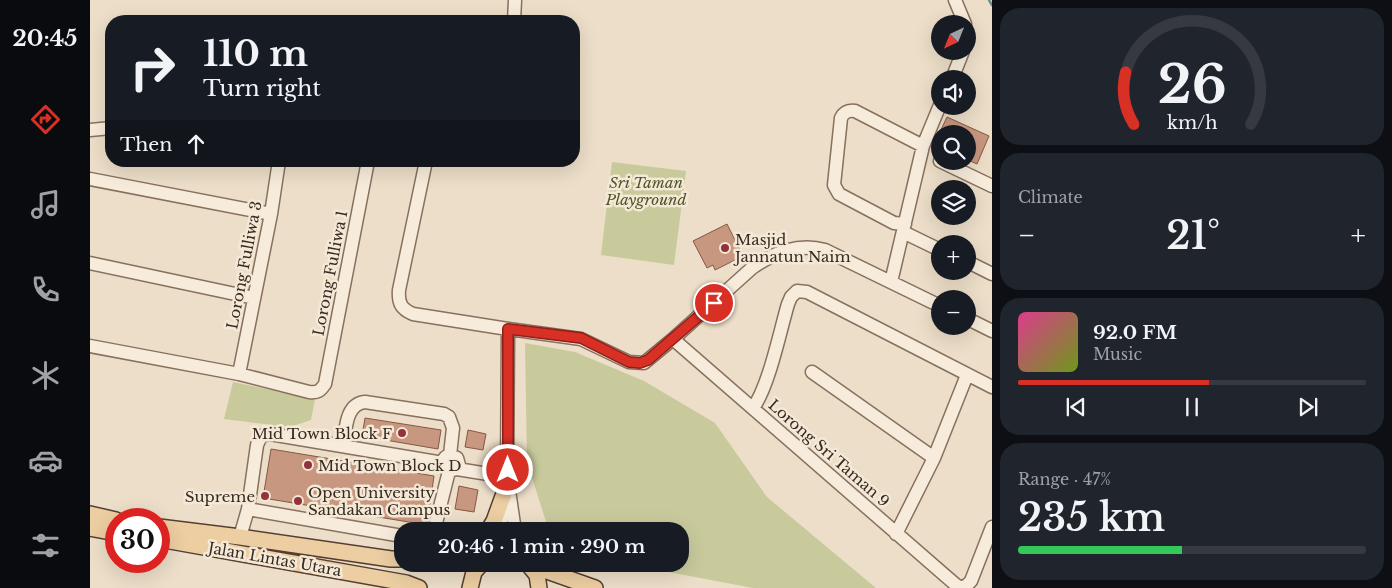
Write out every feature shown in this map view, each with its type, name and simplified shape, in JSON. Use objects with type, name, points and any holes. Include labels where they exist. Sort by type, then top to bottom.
[{"type":"main road","points":[[493,522],[507,478]]},
{"type":"main road","points":[[90,514],[105,517]]},
{"type":"main road","points":[[90,528],[105,531]]},
{"type":"main road","name":"Jalan Lintas Utara","points":[[170,528],[394,558]]},
{"type":"main road","name":"Jalan Lintas Utara","points":[[170,541],[414,586]]},
{"type":"main road","points":[[470,588],[474,572]]},
{"type":"main road","points":[[535,572],[537,575],[539,588]]},
{"type":"main road","points":[[549,572],[595,588]]},
{"type":"street","points":[[514,15],[515,0]]},
{"type":"street","points":[[956,0],[962,15]]},
{"type":"street","points":[[931,155],[855,111],[846,112],[841,118],[835,190],[839,194],[931,244]]},
{"type":"street","points":[[891,282],[922,149],[936,115]]},
{"type":"street","points":[[90,130],[105,129]]},
{"type":"street","name":"Lorong Fulliwa 3","points":[[239,374],[271,214],[278,167]]},
{"type":"street","name":"Lorong Fulliwa 1","points":[[239,374],[309,392],[315,393],[320,391],[324,384],[367,167]]},
{"type":"street","points":[[425,167],[399,290],[400,304],[404,310],[412,314],[581,338],[634,364],[644,363],[673,340],[752,268],[766,258],[792,249],[809,248],[825,250],[931,302]]},
{"type":"street","points":[[959,170],[992,186]]},
{"type":"street","points":[[90,179],[271,214]]},
{"type":"street","points":[[90,263],[254,298]]},
{"type":"street","points":[[976,266],[992,274]]},
{"type":"street","points":[[753,408],[758,402],[767,378],[788,304],[797,291],[807,292],[992,387]]},
{"type":"street","points":[[976,323],[992,331]]},
{"type":"street","points":[[500,522],[507,478],[508,329]]},
{"type":"street","name":"Lorong Sri Taman 9","points":[[673,340],[951,582],[961,588],[971,581],[992,527]]},
{"type":"street","points":[[90,346],[239,374]]},
{"type":"street","points":[[812,372],[934,458]]},
{"type":"street","points":[[896,534],[934,458],[967,375]]},
{"type":"street","points":[[343,446],[351,410],[359,403],[366,402],[444,414],[450,417],[453,428],[451,464],[435,522]]},
{"type":"street","points":[[240,537],[248,510],[257,445],[261,436],[270,434],[451,464],[507,478]]},
{"type":"street","points":[[507,478],[514,522]]},
{"type":"street","points":[[248,510],[394,535]]},
{"type":"green space","name":"Sri Taman Playground","points":[[612,162],[686,171],[674,265],[601,255]]},
{"type":"green space","points":[[525,343],[575,352],[644,381],[715,423],[767,497],[876,588],[753,588],[668,572],[689,572],[689,522],[546,522],[527,462]]},
{"type":"green space","points":[[233,382],[315,399],[311,420],[290,427],[224,419]]},
{"type":"building","points":[[947,117],[965,125],[943,125]]},
{"type":"building","points":[[976,130],[989,136],[976,164]]},
{"type":"building","points":[[727,224],[743,256],[715,270],[713,265],[707,268],[693,241]]},
{"type":"building","name":"Mid Town Block F","points":[[365,418],[441,430],[438,449],[362,436]]},
{"type":"building","points":[[468,430],[486,434],[483,450],[465,447]]},
{"type":"building","points":[[271,449],[434,476],[427,522],[409,522],[263,498]]},
{"type":"building","points":[[459,486],[478,490],[474,512],[455,509]]},
{"type":"waterway","points":[[989,0],[992,5]]},
{"type":"place","name":"Masjid Jannatun Naim","points":[[725,248]]},
{"type":"place","name":"Mid Town Block F","points":[[402,433]]},
{"type":"place","name":"Mid Town Block D","points":[[308,465]]},
{"type":"place","name":"Supreme","points":[[265,496]]},
{"type":"place","name":"Open University Sandakan Campus","points":[[298,501]]},
{"type":"route","points":[[508,470],[508,329],[581,338],[634,364],[644,363],[714,303]]}]
